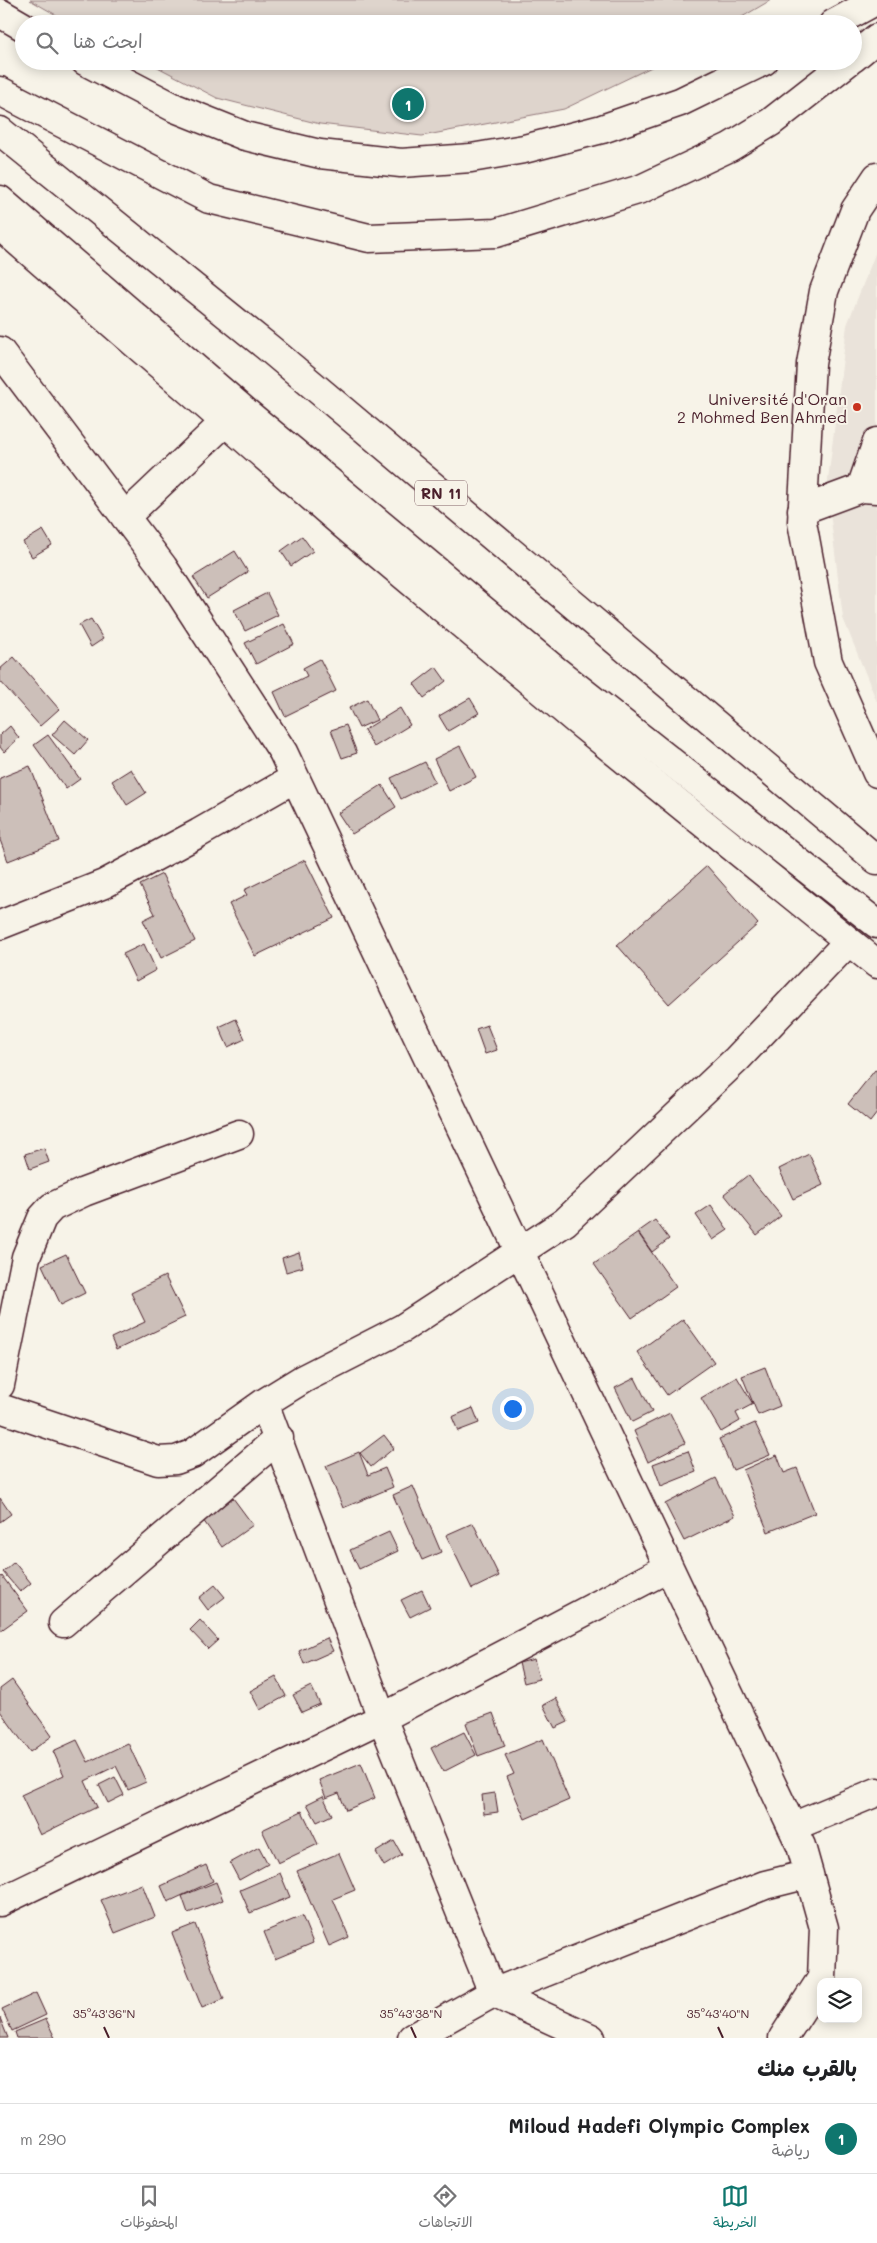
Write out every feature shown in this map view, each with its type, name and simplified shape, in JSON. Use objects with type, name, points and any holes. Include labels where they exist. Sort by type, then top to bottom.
[{"type":"main road","points":[[850,15],[877,0]]},
{"type":"main road","points":[[0,13],[15,21]]},
{"type":"main road","points":[[862,50],[877,38]]},
{"type":"main road","points":[[102,70],[175,108],[244,136],[320,154],[401,162],[471,158],[524,149],[602,129],[680,102],[746,70]]},
{"type":"main road","points":[[0,91],[209,199],[369,238],[496,233],[641,189],[730,147],[771,122],[837,70]]},
{"type":"main road","name":"RN 11","points":[[0,131],[271,350],[877,860]]},
{"type":"main road","points":[[877,177],[854,210],[824,292],[810,364],[802,510],[802,522],[828,662],[877,773]]},
{"type":"main road","points":[[0,200],[255,419],[555,670],[877,924]]},
{"type":"main road","points":[[0,226],[345,526],[576,720],[877,964]]},
{"type":"main road","points":[[4,364],[125,517],[168,575],[283,752],[801,1846],[824,1928],[822,1978],[784,2038]]},
{"type":"main road","points":[[125,517],[225,422]]},
{"type":"main road","points":[[802,510],[869,489],[877,442]]},
{"type":"main road","points":[[0,925],[104,884],[199,833],[295,778]]},
{"type":"main road","points":[[0,1408],[158,1461],[176,1460],[192,1454],[264,1403],[303,1380],[403,1328],[565,1222],[737,1059],[848,942]]},
{"type":"main road","points":[[0,1385],[26,1257],[42,1218],[52,1208],[84,1192],[239,1134]]},
{"type":"main road","points":[[264,1403],[279,1438],[382,1718],[493,1993],[591,2038]]},
{"type":"main road","points":[[63,1623],[279,1438]]},
{"type":"main road","points":[[0,1902],[382,1718],[668,1568]]},
{"type":"main road","points":[[792,1827],[877,1792]]},
{"type":"main road","points":[[412,2038],[493,1993],[765,1885],[809,1874]]},
{"type":"shaded area","points":[[30,0],[771,0],[745,15],[56,15]]},
{"type":"shaded area","points":[[163,70],[645,70],[564,109],[422,136],[320,124],[217,98]]},
{"type":"shaded area","name":"Université d'Oran 2 Mohmed Ben Ahmed","points":[[877,249],[877,702],[843,618],[827,488],[847,325]]},
{"type":"building","points":[[43,530],[52,545],[32,557],[23,542]]},
{"type":"building","points":[[302,536],[313,551],[291,566],[281,551]]},
{"type":"building","points":[[235,551],[248,572],[207,598],[193,577]]},
{"type":"building","points":[[267,593],[278,615],[245,631],[234,610]]},
{"type":"building","points":[[91,619],[103,639],[91,647],[79,625]]},
{"type":"building","points":[[284,624],[294,644],[256,664],[245,643]]},
{"type":"building","points":[[14,657],[59,709],[40,726],[0,681],[0,669]]},
{"type":"building","points":[[320,659],[336,691],[285,716],[274,692],[307,676],[303,668]]},
{"type":"building","points":[[436,667],[446,681],[424,698],[414,684]]},
{"type":"building","points":[[470,698],[479,713],[448,731],[439,716]]},
{"type":"building","points":[[367,699],[377,720],[359,728],[349,708]]},
{"type":"building","points":[[400,708],[410,725],[374,747],[364,730]]},
{"type":"building","points":[[65,720],[88,740],[75,755],[52,735]]},
{"type":"building","points":[[346,725],[357,753],[342,758],[331,730]]},
{"type":"building","points":[[10,726],[19,738],[4,752],[0,747],[0,735]]},
{"type":"building","points":[[48,735],[80,779],[66,789],[34,745]]},
{"type":"building","points":[[460,746],[476,777],[449,791],[434,759]]},
{"type":"building","points":[[425,762],[435,782],[401,799],[391,778]]},
{"type":"building","points":[[30,766],[59,841],[8,861],[0,840],[0,778]]},
{"type":"building","points":[[131,769],[146,793],[127,805],[112,781]]},
{"type":"building","points":[[382,785],[396,807],[352,834],[338,813]]},
{"type":"building","points":[[305,860],[334,918],[255,956],[229,904],[247,895],[244,890]]},
{"type":"building","points":[[707,866],[758,924],[669,1004],[617,945]]},
{"type":"building","points":[[162,874],[195,941],[161,958],[143,920],[155,914],[140,885]]},
{"type":"building","points":[[144,944],[156,970],[136,981],[123,954]]},
{"type":"building","points":[[236,1019],[245,1039],[228,1047],[219,1027]]},
{"type":"building","points":[[487,1025],[497,1050],[485,1054],[476,1029]]},
{"type":"building","points":[[875,1070],[877,1071],[877,1113],[870,1122],[848,1104]]},
{"type":"building","points":[[44,1148],[49,1162],[30,1169],[25,1154]]},
{"type":"building","points":[[809,1154],[823,1185],[793,1199],[779,1169]]},
{"type":"building","points":[[748,1175],[781,1216],[757,1235],[724,1194]]},
{"type":"building","points":[[711,1205],[728,1230],[713,1240],[696,1215]]},
{"type":"building","points":[[655,1220],[669,1239],[652,1252],[638,1232]]},
{"type":"building","points":[[638,1233],[676,1287],[632,1318],[594,1264]]},
{"type":"building","points":[[299,1252],[303,1267],[286,1272],[282,1258]]},
{"type":"building","points":[[66,1254],[85,1293],[61,1305],[42,1265]]},
{"type":"building","points":[[165,1276],[185,1317],[116,1350],[111,1338],[145,1322],[131,1293]]},
{"type":"building","points":[[683,1319],[714,1362],[667,1395],[637,1352]]},
{"type":"building","points":[[765,1367],[780,1406],[758,1415],[742,1376]]},
{"type":"building","points":[[737,1377],[753,1404],[736,1413],[740,1421],[721,1432],[701,1398]]},
{"type":"building","points":[[635,1378],[652,1412],[632,1422],[615,1388]]},
{"type":"building","points":[[473,1408],[479,1423],[458,1431],[452,1417]]},
{"type":"building","points":[[670,1413],[685,1443],[648,1462],[634,1431]]},
{"type":"building","points":[[755,1423],[770,1455],[733,1470],[719,1439]]},
{"type":"building","points":[[384,1435],[394,1448],[371,1467],[360,1453]]},
{"type":"building","points":[[688,1451],[696,1472],[661,1486],[653,1464]]},
{"type":"building","points":[[359,1452],[368,1475],[385,1468],[393,1487],[343,1508],[326,1466]]},
{"type":"building","points":[[777,1455],[784,1473],[797,1468],[815,1513],[768,1532],[743,1470]]},
{"type":"building","points":[[716,1478],[735,1516],[684,1541],[665,1504]]},
{"type":"building","points":[[413,1486],[441,1552],[422,1560],[393,1495]]},
{"type":"building","points":[[0,1498],[11,1514],[0,1522]]},
{"type":"building","points":[[233,1498],[253,1525],[222,1547],[203,1520]]},
{"type":"building","points":[[473,1523],[499,1576],[472,1589],[446,1535]]},
{"type":"building","points":[[389,1532],[398,1551],[359,1569],[350,1550]]},
{"type":"building","points":[[14,1562],[31,1583],[20,1592],[3,1572]]},
{"type":"building","points":[[2,1576],[28,1611],[0,1631],[0,1578]]},
{"type":"building","points":[[215,1585],[225,1597],[208,1610],[199,1598]]},
{"type":"building","points":[[422,1590],[430,1607],[410,1617],[401,1600]]},
{"type":"building","points":[[200,1620],[218,1640],[208,1649],[190,1630]]},
{"type":"building","points":[[327,1638],[333,1651],[304,1664],[299,1651]]},
{"type":"building","points":[[534,1659],[539,1679],[524,1683],[519,1663]]},
{"type":"building","points":[[276,1677],[286,1696],[260,1710],[250,1691]]},
{"type":"building","points":[[12,1680],[52,1736],[30,1752],[0,1711],[0,1689]]},
{"type":"building","points":[[311,1686],[320,1704],[302,1712],[293,1695]]},
{"type":"building","points":[[556,1698],[568,1722],[555,1728],[543,1705]]},
{"type":"building","points":[[493,1713],[505,1746],[478,1756],[466,1723]]},
{"type":"building","points":[[464,1732],[476,1755],[443,1772],[431,1748]]},
{"type":"building","points":[[543,1739],[569,1800],[525,1819],[507,1777],[514,1774],[505,1755]]},
{"type":"building","points":[[77,1740],[88,1762],[128,1743],[146,1782],[128,1790],[116,1766],[85,1781],[97,1807],[40,1835],[21,1795],[64,1775],[53,1751]]},
{"type":"building","points":[[361,1763],[375,1798],[346,1810],[339,1793],[326,1798],[319,1780]]},
{"type":"building","points":[[115,1777],[124,1795],[108,1803],[99,1785]]},
{"type":"building","points":[[495,1793],[498,1812],[484,1814],[482,1795]]},
{"type":"building","points":[[323,1796],[332,1815],[317,1822],[307,1804]]},
{"type":"building","points":[[302,1811],[318,1844],[278,1863],[262,1830]]},
{"type":"building","points":[[394,1841],[402,1855],[384,1866],[376,1852]]},
{"type":"building","points":[[259,1847],[268,1864],[239,1880],[230,1863]]},
{"type":"building","points":[[339,1853],[355,1890],[333,1899],[349,1937],[329,1946],[297,1871]]},
{"type":"building","points":[[206,1865],[213,1881],[168,1902],[161,1886]]},
{"type":"building","points":[[280,1873],[290,1897],[250,1913],[240,1890]]},
{"type":"building","points":[[216,1882],[223,1900],[188,1913],[182,1896]]},
{"type":"building","points":[[142,1884],[155,1917],[115,1933],[101,1900]]},
{"type":"building","points":[[302,1916],[313,1943],[275,1959],[264,1932]]},
{"type":"building","points":[[195,1924],[224,1999],[202,2008],[172,1933]]},
{"type":"building","points":[[36,1993],[46,2015],[12,2031],[2,2009]]},
{"type":"building","points":[[0,2018],[8,2038],[0,2038]]},
{"type":"building","points":[[46,2019],[55,2038],[17,2038],[15,2032]]},
{"type":"place","name":"Miloud Hadefi Olympic Complex","points":[[408,104]]},
{"type":"place","name":"Université d'Oran 2 Mohmed Ben Ahmed","points":[[857,407]]}]
